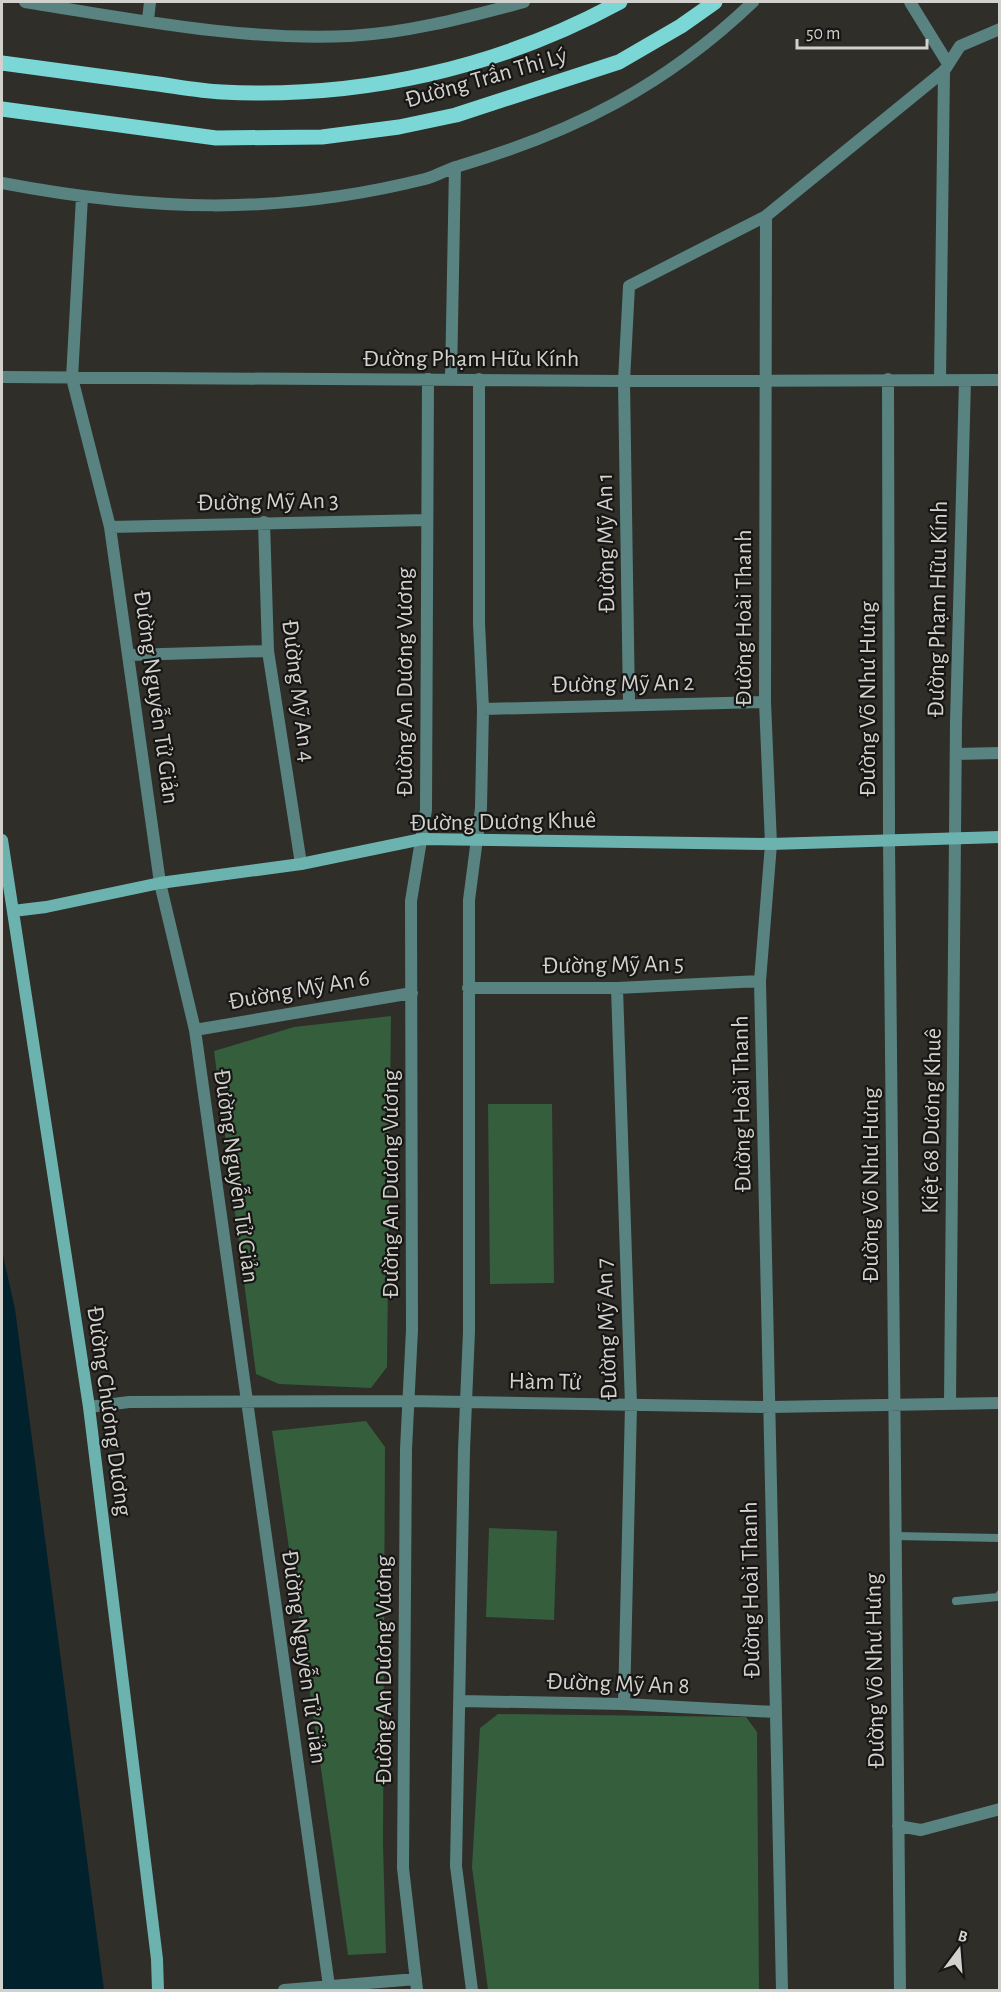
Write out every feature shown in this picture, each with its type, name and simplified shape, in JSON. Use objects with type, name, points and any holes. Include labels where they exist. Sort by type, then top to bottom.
[{"type":"main road","name":"Đường Trần Thị Lý","points":[[9,64],[221,92],[322,92],[417,78],[466,65],[559,33],[620,2]]},
{"type":"main road","name":"Đường Trần Thị Lý","points":[[5,110],[216,138],[322,137],[399,127],[456,115],[619,62],[681,26],[715,2]]},
{"type":"main road","name":"Đường Dương Khuê","points":[[13,910],[46,908],[160,883],[301,864],[422,839],[771,844],[999,837]]},
{"type":"main road","name":"Đường Chương Dương","points":[[2,840],[89,1407],[158,1959],[158,1990]]},
{"type":"street","points":[[25,2],[220,33],[302,37],[352,36],[441,24],[507,4],[524,2]]},
{"type":"street","points":[[148,20],[150,2]]},
{"type":"street","points":[[2,183],[82,197],[168,205],[279,204],[361,193],[428,178],[455,167],[517,149],[627,99],[724,29],[753,2]]},
{"type":"street","points":[[910,2],[945,66],[940,380]]},
{"type":"street","points":[[766,216],[945,66],[960,46],[999,29]]},
{"type":"street","points":[[451,379],[455,167]]},
{"type":"street","name":"Đường Nguyễn Tử Giản","points":[[82,197],[72,378],[110,527],[160,883],[195,1030],[329,1986]]},
{"type":"street","name":"Đường Hoài Thanh","points":[[766,216],[765,702],[771,844],[760,981],[770,1407],[774,1712],[782,1990]]},
{"type":"street","name":"Đường Mỹ An 1","points":[[629,704],[624,381],[629,286],[766,216]]},
{"type":"street","name":"Đường Phạm Hữu Kính","points":[[2,377],[624,381],[999,380]]},
{"type":"street","name":"Đường An Dương Vương","points":[[417,1985],[403,1868],[406,1449],[412,1330],[411,901],[426,810],[428,379]]},
{"type":"street","points":[[472,1990],[456,1866],[461,1701],[464,1450],[468,1402],[469,900],[478,839],[483,709],[479,623],[479,379]]},
{"type":"street","name":"Đường Võ Như Hưng","points":[[888,379],[889,842],[900,1990]]},
{"type":"street","name":"Đường Phạm Hữu Kính","points":[[956,838],[965,380]]},
{"type":"street","name":"Đường Mỹ An 3","points":[[110,527],[427,520]]},
{"type":"street","name":"Đường Mỹ An 4","points":[[264,522],[268,651],[301,864]]},
{"type":"street","points":[[129,655],[268,651]]},
{"type":"street","name":"Đường Mỹ An 2","points":[[483,709],[765,702]]},
{"type":"street","points":[[956,754],[999,753]]},
{"type":"street","name":"Kiệt 68 Dương Khuê","points":[[951,1404],[956,838]]},
{"type":"street","name":"Đường Mỹ An 5","points":[[468,988],[617,988],[760,981]]},
{"type":"street","name":"Đường Mỹ An 7","points":[[617,988],[631,1404],[624,1704]]},
{"type":"street","name":"Đường Mỹ An 6","points":[[195,1030],[412,993]]},
{"type":"street","name":"Hàm Tử","points":[[89,1407],[129,1402],[409,1401],[770,1407],[999,1403]]},
{"type":"street","name":"Đường Mỹ An 8","points":[[461,1701],[624,1704],[774,1712]]},
{"type":"street","points":[[898,1826],[921,1830],[999,1809]]},
{"type":"street","points":[[284,1990],[329,1986],[417,1985]]},
{"type":"lane","points":[[895,1536],[999,1538]]},
{"type":"lane","points":[[956,1601],[998,1597],[999,1594]]},
{"type":"green space","points":[[391,1016],[387,1367],[371,1388],[279,1384],[256,1374],[214,1051],[294,1027]]},
{"type":"green space","points":[[488,1104],[552,1104],[554,1283],[490,1284]]},
{"type":"green space","points":[[366,1421],[385,1447],[383,1844],[386,1953],[348,1955],[272,1431]]},
{"type":"green space","points":[[489,1528],[557,1531],[554,1620],[486,1617]]},
{"type":"green space","points":[[498,1714],[746,1717],[757,1732],[759,1990],[488,1990],[472,1867],[480,1728]]},
{"type":"water","points":[[2,1251],[15,1309],[104,1990],[2,1990]]}]
